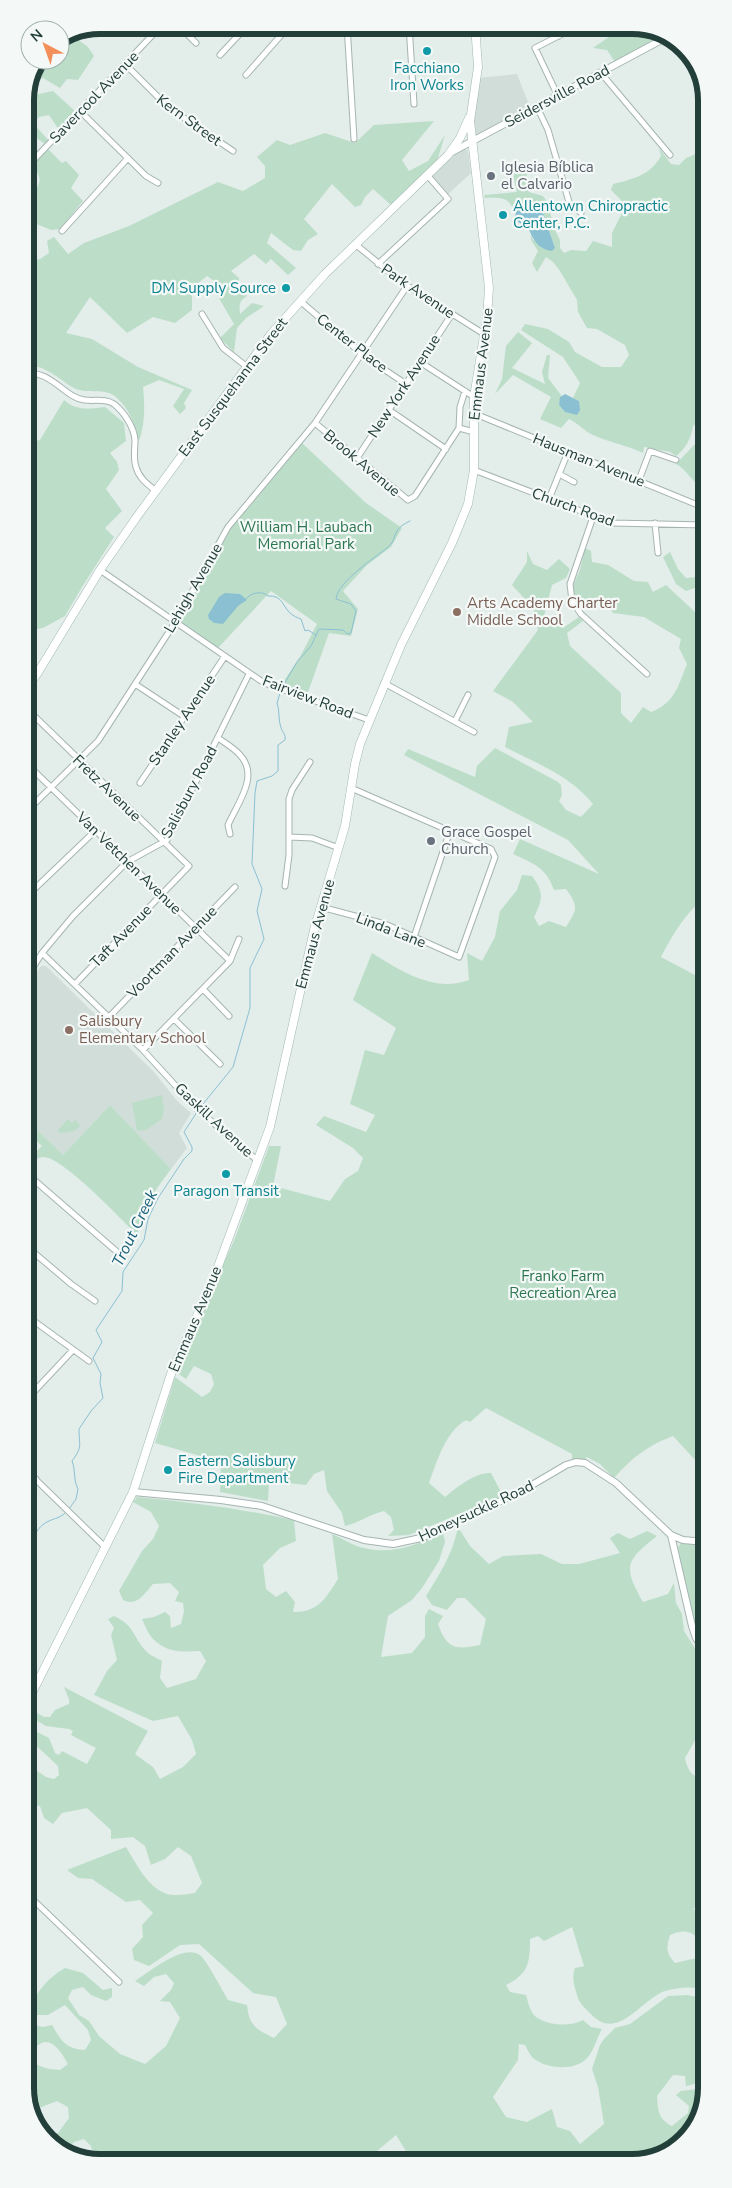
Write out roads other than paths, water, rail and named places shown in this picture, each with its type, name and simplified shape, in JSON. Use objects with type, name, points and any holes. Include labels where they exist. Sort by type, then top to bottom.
[{"type":"main road","points":[[471,111],[478,66],[476,34]]},
{"type":"main road","name":"Emmaus Avenue","points":[[34,1689],[133,1492],[171,1374],[213,1280],[258,1161],[276,1106],[300,987],[339,848],[358,751],[384,683],[463,519],[472,490],[474,470],[474,397],[484,334],[489,282],[472,141],[471,111]]},
{"type":"main road","name":"East Susquehanna Street","points":[[34,676],[55,646],[100,570],[246,366],[300,301],[355,244],[448,155],[460,138],[471,111]]},
{"type":"street","name":"Savercool Avenue","points":[[34,160],[154,34]]},
{"type":"street","points":[[187,34],[196,43]]},
{"type":"street","points":[[220,55],[240,34]]},
{"type":"street","points":[[246,75],[282,34]]},
{"type":"street","points":[[348,34],[354,139]]},
{"type":"street","points":[[410,34],[414,104]]},
{"type":"street","points":[[554,34],[559,36]]},
{"type":"street","points":[[558,96],[536,48],[563,34]]},
{"type":"street","name":"Seidersville Road","points":[[448,155],[660,40]]},
{"type":"street","name":"Kern Street","points":[[126,65],[168,108],[234,151]]},
{"type":"street","points":[[601,73],[670,155]]},
{"type":"street","points":[[537,107],[548,130],[569,202],[581,213]]},
{"type":"street","points":[[81,112],[146,176],[158,183]]},
{"type":"street","points":[[62,231],[128,158]]},
{"type":"street","points":[[378,264],[448,199],[428,176]]},
{"type":"street","name":"Park Avenue","points":[[355,244],[407,286],[484,334]]},
{"type":"street","name":"Lehigh Avenue","points":[[34,804],[98,741],[176,621],[234,518],[315,423],[407,286]]},
{"type":"street","name":"Center Place","points":[[300,301],[362,354],[406,384]]},
{"type":"street","points":[[202,314],[223,348],[246,366]]},
{"type":"street","name":"New York Avenue","points":[[357,458],[452,314]]},
{"type":"street","points":[[420,362],[474,397]]},
{"type":"street","points":[[34,374],[43,376],[78,399],[90,402],[105,400],[113,404],[126,418],[133,432],[135,463],[138,473],[143,481],[156,491]]},
{"type":"street","points":[[389,410],[446,449],[460,428],[460,407],[465,391]]},
{"type":"street","name":"Hausman Avenue","points":[[473,413],[698,505]]},
{"type":"street","name":"Brook Avenue","points":[[315,423],[406,500],[410,500],[415,496],[446,449]]},
{"type":"street","points":[[460,428],[474,432]]},
{"type":"street","points":[[639,480],[650,451],[676,460]]},
{"type":"street","points":[[549,500],[568,452]]},
{"type":"street","name":"Church Road","points":[[474,470],[593,517],[621,525],[698,523]]},
{"type":"street","points":[[559,474],[574,482]]},
{"type":"street","points":[[593,517],[570,584],[572,601],[581,614],[647,674]]},
{"type":"street","points":[[655,523],[658,553]]},
{"type":"street","name":"Fairview Road","points":[[100,570],[176,621],[249,674],[281,690],[369,720]]},
{"type":"street","name":"Stanley Avenue","points":[[140,783],[224,656]]},
{"type":"street","name":"Salisbury Road","points":[[34,966],[42,953],[74,916],[127,862],[167,840],[249,674]]},
{"type":"street","points":[[384,683],[474,732]]},
{"type":"street","points":[[135,684],[185,717]]},
{"type":"street","points":[[455,721],[468,695]]},
{"type":"street","name":"Fretz Avenue","points":[[34,716],[189,866]]},
{"type":"street","points":[[218,738],[241,755],[248,771],[246,787],[228,825],[230,834]]},
{"type":"street","points":[[285,886],[289,855],[290,796],[310,762]]},
{"type":"street","name":"Van Vetchen Avenue","points":[[34,771],[230,961]]},
{"type":"street","points":[[352,788],[450,831],[414,937]]},
{"type":"street","points":[[34,889],[95,830]]},
{"type":"street","name":"Linda Lane","points":[[321,907],[378,922],[459,957],[495,857],[491,849],[450,831]]},
{"type":"street","points":[[289,837],[312,838],[339,848]]},
{"type":"street","name":"Taft Avenue","points":[[75,984],[189,866]]},
{"type":"street","name":"Voortman Avenue","points":[[109,1017],[236,887]]},
{"type":"street","points":[[143,1050],[230,961],[239,939]]},
{"type":"street","name":"Gaskill Avenue","points":[[42,953],[143,1050],[198,1110],[258,1161]]},
{"type":"street","points":[[203,989],[229,1016]]},
{"type":"street","points":[[174,1019],[220,1064]]},
{"type":"street","points":[[34,1180],[123,1257]]},
{"type":"street","points":[[34,1253],[71,1284],[95,1301]]},
{"type":"street","points":[[34,1321],[89,1361]]},
{"type":"street","points":[[34,1392],[73,1350]]},
{"type":"street","name":"Honeysuckle Road","points":[[133,1492],[230,1500],[262,1506],[364,1540],[393,1544],[421,1538],[520,1492],[566,1466],[581,1462],[589,1465],[616,1483],[671,1535]]},
{"type":"street","points":[[34,1481],[36,1479],[105,1547]]},
{"type":"street","points":[[671,1535],[683,1540],[698,1541]]},
{"type":"street","points":[[671,1535],[692,1626],[698,1641]]},
{"type":"street","points":[[34,1901],[119,1982]]},
{"type":"water","points":[[519,206],[530,206],[543,213],[555,248],[552,251],[539,246],[528,227],[514,220]]},
{"type":"water","points":[[565,394],[579,401],[580,410],[577,415],[565,412],[559,405],[560,397]]},
{"type":"water","points":[[225,593],[240,594],[247,600],[238,606],[223,624],[214,623],[209,619],[208,615],[219,597]]},
{"type":"waterway","name":"Trout Creek","points":[[283,686],[297,662],[311,646],[319,629],[343,630],[347,634],[351,633],[356,611],[351,604],[336,599],[338,592],[350,578],[388,547],[397,531],[410,521]]},
{"type":"waterway","points":[[246,599],[256,593],[276,597],[291,614],[301,619],[305,631],[308,630],[316,635]]},
{"type":"waterway","name":"Trout Creek","points":[[199,1109],[233,1067],[250,1008],[250,968],[264,939],[257,911],[262,889],[252,864],[255,793],[257,781],[272,776],[278,771],[278,745],[285,740],[285,735],[280,725],[277,703],[281,690]]},
{"type":"waterway","name":"Trout Creek","points":[[69,1509],[76,1499],[78,1489],[72,1461],[79,1449],[79,1429],[91,1411],[103,1398],[100,1383],[101,1374],[93,1358],[102,1342],[96,1330],[122,1291],[123,1272],[144,1240],[148,1219],[158,1198],[184,1159],[192,1151],[192,1147],[184,1132],[197,1112]]},
{"type":"waterway","name":"Trout Creek","points":[[34,1537],[43,1525],[66,1512]]},
{"type":"place","name":"Facchiano Iron Works","points":[[427,51]]},
{"type":"place","name":"Iglesia Bíblica el Calvario","points":[[491,176]]},
{"type":"place","name":"Allentown Chiropractic Center, P.C.","points":[[503,215]]},
{"type":"place","name":"DM Supply Source","points":[[286,288]]},
{"type":"place","name":"Arts Academy Charter Middle School","points":[[457,612]]},
{"type":"place","name":"Grace Gospel Church","points":[[431,841]]},
{"type":"place","name":"Salisbury Elementary School","points":[[69,1030]]},
{"type":"place","name":"Paragon Transit","points":[[226,1174]]},
{"type":"place","name":"Eastern Salisbury Fire Department","points":[[168,1470]]},
{"type":"park label","name":"William H. Laubach Memorial Park","points":[[306,536]]},
{"type":"park label","name":"Franko Farm Recreation Area","points":[[563,1284]]}]
